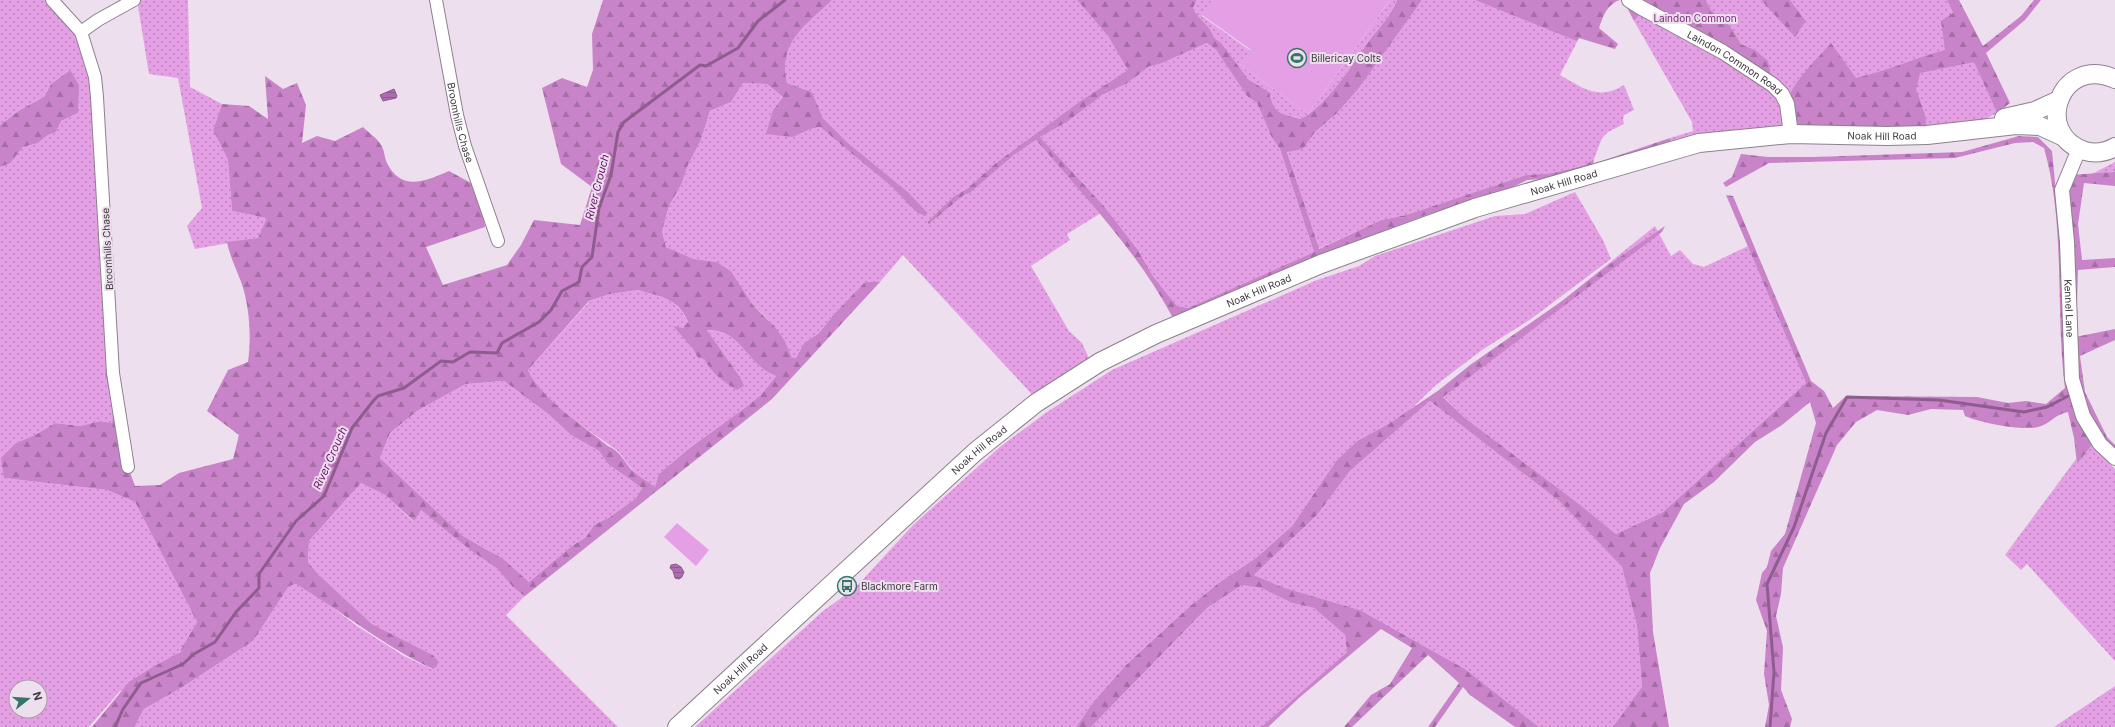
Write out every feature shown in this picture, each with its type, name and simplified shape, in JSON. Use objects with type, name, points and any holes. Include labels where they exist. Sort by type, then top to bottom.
[{"type":"main road","points":[[2064,137],[2057,119],[2059,100],[2068,85],[2082,76],[2099,74],[2115,79]]},
{"type":"main road","name":"Noak Hill Road","points":[[1967,129],[2014,115],[2034,111],[2059,100]]},
{"type":"main road","name":"Noak Hill Road","points":[[677,727],[1004,427],[1036,403],[1100,362],[1156,334],[1321,264],[1476,208],[1699,143],[1791,134],[1887,136],[1927,135],[1967,129],[2016,125],[2040,126],[2064,137],[2079,149]]},
{"type":"main road","points":[[2079,149],[2090,152],[2101,152],[2115,147]]},
{"type":"street","name":"Broomhills Chase","points":[[52,0],[81,32],[95,78],[113,373],[128,467]]},
{"type":"street","points":[[81,32],[98,20],[134,0]]},
{"type":"street","name":"Broomhills Chase","points":[[436,0],[457,115],[498,241]]},
{"type":"street","name":"Laindon Common Road","points":[[1629,0],[1722,52],[1773,85],[1782,94],[1787,104],[1791,134]]},
{"type":"street","name":"Kennel Lane","points":[[2079,149],[2062,190],[2067,242],[2072,379],[2083,416],[2100,444],[2115,458]]},
{"type":"shaded area","points":[[0,0],[52,0],[74,26],[90,73],[113,364],[105,373],[113,411],[112,423],[100,421],[80,426],[55,423],[35,435],[16,443],[4,478],[107,490],[135,502],[197,622],[177,655],[119,692],[89,727],[0,727],[0,167],[10,162],[23,147],[38,143],[48,135],[56,132],[61,121],[78,113],[78,101],[70,70],[51,84],[44,97],[20,110],[0,125]]},
{"type":"shaded area","points":[[137,0],[188,0],[190,87],[222,104],[213,130],[228,160],[232,211],[268,218],[258,238],[195,249],[187,226],[202,208],[178,78],[149,74]]},
{"type":"shaded area","points":[[832,0],[1077,0],[1108,36],[1129,70],[1079,102],[997,162],[968,188],[953,197],[927,222],[929,224],[964,195],[970,193],[1014,155],[1036,140],[1101,213],[1067,234],[1070,240],[1031,266],[1069,331],[1082,343],[1093,367],[1038,401],[903,255],[880,282],[865,282],[835,313],[819,333],[804,343],[796,358],[792,358],[785,341],[765,316],[753,305],[731,271],[717,262],[694,259],[666,247],[662,231],[669,206],[682,183],[688,165],[701,140],[710,111],[731,102],[743,83],[767,84],[783,97],[773,110],[793,137],[811,129],[820,127],[893,188],[915,211],[928,213],[908,192],[847,142],[823,118],[812,92],[787,83],[785,68],[790,45],[804,27]]},
{"type":"shaded area","points":[[1197,0],[1213,0],[1202,16],[1251,51],[1240,65],[1308,114],[1390,0],[1397,0],[1389,15],[1339,83],[1321,104],[1311,113],[1301,119],[1279,112],[1271,100],[1269,92],[1248,79],[1221,44],[1214,38],[1210,30],[1195,12],[1193,8]]},
{"type":"shaded area","name":"Billericay Colts","points":[[1213,0],[1390,0],[1308,114],[1240,65],[1251,50],[1202,15]]},
{"type":"shaded area","points":[[1422,0],[1475,0],[1579,38],[1560,75],[1591,91],[1606,92],[1615,90],[1624,85],[1634,110],[1624,115],[1624,124],[1608,132],[1602,138],[1594,159],[1585,165],[1553,173],[1526,175],[1406,215],[1381,220],[1318,249],[1287,151],[1303,149],[1315,132],[1336,114]]},
{"type":"shaded area","points":[[1706,0],[1761,0],[1795,36],[1806,21],[1790,0],[1947,0],[1997,113],[1967,129],[1887,136],[1674,150],[1670,138],[1693,131],[1692,122],[1634,21],[1642,11],[1755,50],[1741,44],[1731,27],[1711,10]]},
{"type":"shaded area","points":[[1207,43],[1216,50],[1247,96],[1257,103],[1272,138],[1280,149],[1314,252],[1188,308],[1177,306],[1153,276],[1138,250],[1104,206],[1040,137],[1102,95],[1126,84],[1150,66],[1160,64]]},
{"type":"shaded area","points":[[394,89],[397,96],[396,98],[383,101],[380,95]]},
{"type":"shaded area","points":[[2115,162],[2115,172],[2090,175]]},
{"type":"shaded area","points":[[1575,192],[1603,240],[1611,259],[1531,319],[1482,350],[1436,385],[1410,410],[1357,441],[1336,461],[1292,526],[1256,558],[1220,582],[1189,607],[1127,664],[1094,701],[1076,727],[695,727],[823,611],[855,588],[913,525],[1001,446],[1047,412],[1112,370],[1317,280],[1359,266],[1375,256],[1495,216],[1525,214]]},
{"type":"shaded area","points":[[1655,226],[1671,256],[1680,250],[1693,264],[1704,267],[1748,246],[1806,383],[1663,512],[1616,534],[1578,503],[1465,418],[1440,393],[1562,301]]},
{"type":"shaded area","points":[[638,290],[668,300],[679,308],[688,323],[683,328],[674,327],[693,349],[698,358],[704,359],[709,367],[740,377],[707,330],[718,331],[728,335],[767,370],[776,376],[761,395],[691,447],[660,474],[655,487],[636,474],[615,449],[579,424],[554,403],[534,381],[528,370],[590,301],[610,294]]},
{"type":"shaded area","points":[[504,381],[547,413],[571,435],[599,451],[608,464],[642,488],[636,498],[610,517],[594,525],[586,537],[572,546],[529,582],[486,549],[463,536],[380,458],[390,433],[417,411],[466,384]]},
{"type":"shaded area","points":[[1430,401],[1559,501],[1622,567],[1637,626],[1642,687],[1627,727],[1539,727],[1465,669],[1360,610],[1282,587],[1254,575],[1317,515],[1350,471]]},
{"type":"shaded area","points":[[2092,445],[2115,469],[2115,661],[2027,564],[2021,570],[2005,555],[2076,459],[2077,464]]},
{"type":"shaded area","points":[[361,483],[385,495],[413,521],[421,510],[501,571],[525,596],[506,615],[618,727],[134,727],[144,709],[181,688],[253,641],[289,586],[296,584],[316,595],[357,626],[404,656],[432,669],[433,655],[372,624],[318,574],[308,562],[309,541]]},
{"type":"shaded area","points":[[677,523],[709,550],[696,566],[664,537]]},
{"type":"shaded area","points":[[676,564],[681,567],[684,572],[682,577],[679,579],[675,578],[673,571],[670,568],[671,565]]},
{"type":"shaded area","points":[[1242,585],[1261,588],[1292,603],[1314,608],[1345,635],[1347,652],[1261,727],[1091,727],[1207,608]]},
{"type":"shaded area","points":[[2115,686],[2115,727],[2054,727]]},
{"type":"green space","points":[[603,0],[832,0],[804,27],[790,45],[785,68],[787,83],[812,92],[823,118],[847,142],[908,192],[928,213],[925,216],[915,211],[893,188],[820,127],[811,129],[793,137],[766,134],[773,110],[783,97],[767,84],[743,83],[731,102],[710,111],[701,140],[688,165],[682,183],[669,206],[662,231],[666,247],[694,259],[717,262],[731,271],[753,305],[775,327],[785,341],[792,358],[796,358],[804,343],[819,333],[835,313],[865,282],[880,282],[772,399],[525,596],[513,587],[498,569],[469,549],[421,510],[414,521],[385,495],[361,483],[309,541],[308,562],[318,574],[372,624],[433,655],[438,661],[437,666],[433,669],[397,650],[296,584],[289,586],[253,641],[181,688],[144,709],[134,727],[92,727],[129,682],[184,650],[179,652],[197,622],[135,502],[107,490],[4,478],[1,458],[16,443],[35,435],[55,423],[80,426],[100,421],[112,423],[113,411],[105,373],[113,364],[128,467],[135,486],[160,485],[179,473],[233,459],[239,435],[207,411],[228,370],[248,362],[250,328],[247,303],[227,242],[258,238],[267,218],[232,211],[228,160],[213,130],[222,104],[249,106],[268,119],[265,76],[283,89],[297,83],[306,105],[302,143],[317,136],[335,141],[363,127],[379,142],[387,163],[399,178],[415,182],[423,181],[449,171],[480,188],[485,227],[426,247],[443,285],[507,265],[521,245],[534,220],[580,225],[592,187],[561,164],[542,88],[562,78],[587,87],[593,70],[592,34]],"holes":[[[638,290],[668,300],[679,308],[688,322],[683,328],[673,326],[693,349],[698,358],[704,359],[714,373],[737,390],[744,386],[740,377],[707,330],[718,331],[726,334],[740,344],[766,371],[776,376],[761,395],[691,447],[659,474],[655,487],[634,472],[616,450],[608,446],[553,402],[534,381],[528,370],[589,301],[610,294]],[[504,381],[547,413],[571,435],[599,451],[608,464],[642,488],[636,498],[610,517],[594,525],[586,537],[572,546],[529,582],[503,559],[463,536],[380,458],[390,433],[417,411],[466,384]]]},
{"type":"green space","points":[[1077,0],[1197,0],[1193,8],[1195,12],[1210,30],[1214,38],[1221,43],[1248,79],[1269,92],[1271,100],[1279,112],[1301,119],[1321,104],[1339,83],[1389,15],[1397,0],[1422,0],[1358,89],[1336,114],[1315,132],[1303,149],[1287,152],[1319,249],[1381,220],[1406,215],[1526,175],[1553,173],[1585,165],[1594,159],[1593,164],[1670,138],[1672,145],[1557,178],[1527,180],[1511,188],[1426,215],[1338,248],[1173,318],[1159,293],[1127,247],[1036,140],[1014,155],[970,193],[964,195],[929,224],[927,222],[953,197],[968,188],[997,162],[1079,102],[1128,70],[1108,36]],"holes":[[[1207,43],[1216,50],[1247,96],[1257,103],[1272,138],[1280,149],[1314,252],[1188,308],[1177,306],[1153,276],[1138,250],[1104,206],[1040,137],[1068,121],[1102,95],[1126,84],[1150,66],[1160,64]]]},
{"type":"green space","points":[[1475,0],[1620,0],[1609,7],[1599,28],[1618,44],[1615,49],[1579,38],[1577,41]]},
{"type":"green space","name":"Laindon Common","points":[[1623,0],[1706,0],[1711,10],[1731,27],[1741,44],[1755,50],[1768,61],[1773,85],[1642,11],[1634,21]]},
{"type":"green space","points":[[1761,0],[1790,0],[1806,21],[1795,37]]},
{"type":"green space","points":[[1947,0],[1959,0],[1983,46],[2021,16],[2034,0],[2041,0],[2025,20],[1986,53],[2010,103],[1997,113],[1974,62],[1920,73],[1916,89],[1925,115],[1927,135],[1791,134],[1787,107],[1790,95],[1799,79],[1831,43],[1856,78],[1945,50],[1941,21],[1953,13]]},
{"type":"green space","points":[[70,70],[79,85],[78,113],[61,121],[56,132],[48,135],[38,143],[23,147],[10,163],[0,167],[0,125],[20,110],[44,97],[51,84]]},
{"type":"green space","points":[[2019,136],[2038,137],[2052,151],[2077,409],[2092,445],[2077,464],[2074,438],[2068,412],[2059,415],[2042,426],[2031,428],[2002,426],[1972,419],[1965,416],[1963,410],[1931,409],[1908,415],[1877,410],[1856,422],[1837,445],[1783,568],[1781,594],[1776,616],[1783,647],[1781,690],[1792,719],[1790,727],[1765,727],[1769,705],[1764,674],[1767,631],[1756,600],[1762,573],[1767,567],[1771,551],[1785,534],[1816,423],[1810,402],[1782,425],[1755,442],[1714,482],[1684,504],[1660,548],[1650,573],[1653,632],[1669,727],[1613,727],[1642,687],[1637,626],[1622,567],[1559,501],[1430,401],[1350,471],[1317,515],[1254,575],[1282,587],[1360,610],[1465,669],[1539,727],[1515,727],[1470,695],[1463,687],[1435,727],[1428,727],[1459,683],[1428,655],[1352,727],[1344,727],[1371,695],[1390,684],[1412,648],[1381,629],[1300,697],[1268,727],[1261,727],[1347,652],[1345,635],[1314,608],[1292,603],[1261,588],[1242,585],[1207,608],[1091,727],[1076,727],[1094,701],[1127,664],[1189,607],[1220,582],[1256,558],[1292,526],[1336,461],[1357,441],[1390,423],[1439,390],[1470,365],[1562,301],[1607,266],[1665,226],[1662,232],[1443,397],[1465,418],[1578,503],[1616,534],[1663,512],[1806,383],[1726,195],[1733,196],[1811,381],[1824,391],[1833,408],[1846,396],[1977,397],[2008,403],[2026,401],[2046,404],[2065,388],[2062,358],[2058,237],[2051,177],[2044,148],[2033,142],[2015,143],[1955,158],[1769,163],[1726,187],[1723,183],[1732,177],[1741,154],[1768,157],[1814,157],[1962,152]]},
{"type":"green space","points":[[2115,172],[2115,186],[2084,183],[2078,224],[2082,260],[2115,258],[2115,267],[2078,270],[2077,302],[2069,303],[2069,175]]},
{"type":"green space","points":[[2115,329],[2115,340],[2080,356],[2085,392],[2107,437],[2115,445],[2115,458],[2083,416],[2070,338]]},
{"type":"waterway","name":"River Crouch","points":[[115,727],[123,709],[141,683],[183,664],[194,654],[215,642],[236,612],[259,588],[259,574],[296,521],[324,496],[352,428],[378,396],[404,388],[441,361],[453,362],[470,352],[497,353],[502,343],[539,322],[551,310],[562,291],[579,282],[582,267],[592,257],[599,208],[611,175],[618,132],[624,122],[700,65],[706,66],[738,48],[758,21],[785,0]]},
{"type":"waterway","points":[[1770,727],[1774,672],[1767,584],[1794,527],[1826,433],[1847,397],[1939,400],[2024,412],[2047,407],[2070,395]]},
{"type":"place","name":"Billericay Colts","points":[[1297,58]]},
{"type":"place","name":"Blackmore Farm","points":[[847,586]]}]
